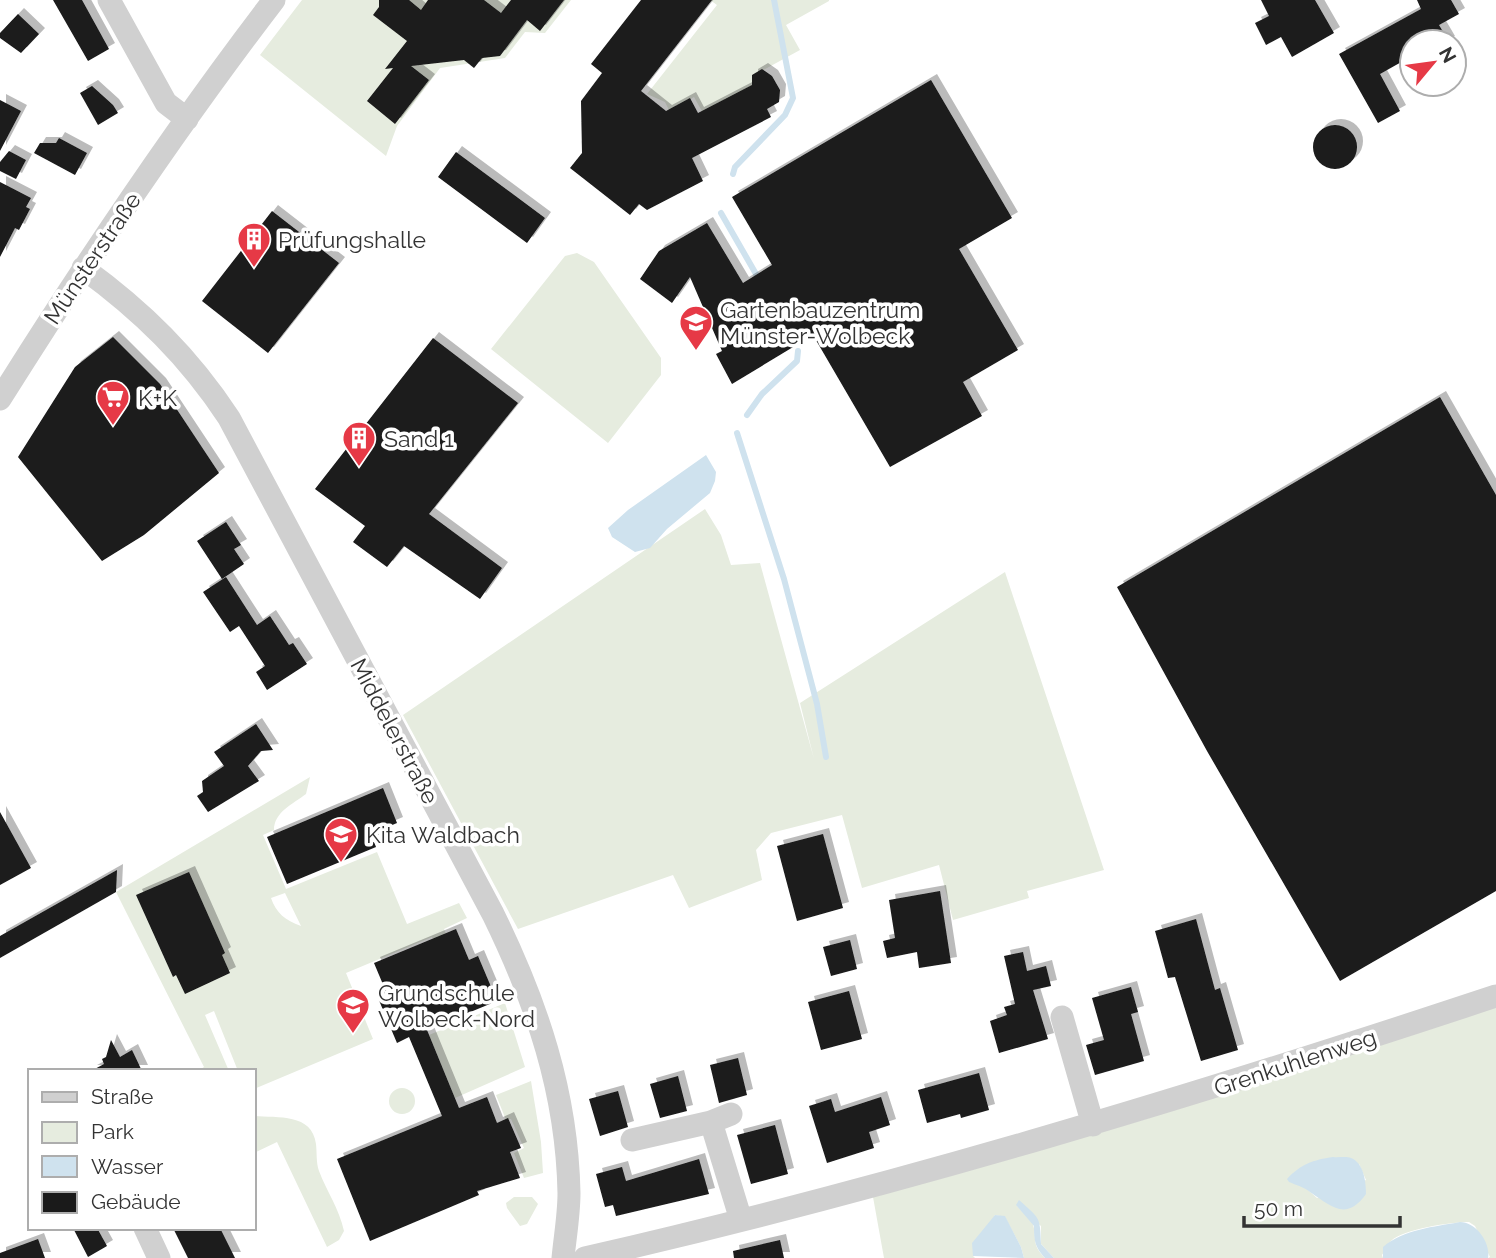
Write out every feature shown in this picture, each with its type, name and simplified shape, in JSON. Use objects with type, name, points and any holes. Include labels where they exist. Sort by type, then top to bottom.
[{"type":"street","points":[[109,0],[166,103],[187,118]]},
{"type":"street","name":"Münsterstraße","points":[[0,399],[83,268],[187,118],[274,0]]},
{"type":"street","name":"Middelerstraße","points":[[83,268],[119,295],[183,355],[206,382],[229,418],[521,971],[544,1036],[564,1134],[569,1196],[563,1258]]},
{"type":"street","name":"Grenkuhlenweg","points":[[585,1258],[829,1200],[1093,1125],[1273,1070],[1496,996]]},
{"type":"street","points":[[1062,1017],[1093,1125]]},
{"type":"street","points":[[632,1140],[721,1118],[741,1220]]},
{"type":"street","points":[[146,1230],[159,1258]]},
{"type":"green space","points":[[302,0],[571,0],[545,33],[525,32],[505,58],[440,68],[397,126],[386,156],[260,55]]},
{"type":"green space","points":[[710,0],[829,1],[786,25],[800,50],[754,75],[753,86],[703,113],[694,97],[670,112],[665,102],[647,94],[717,5]]},
{"type":"green space","points":[[577,253],[594,262],[661,358],[661,375],[608,443],[491,349],[565,256]]},
{"type":"green space","points":[[705,509],[721,535],[731,565],[760,563],[814,759],[800,703],[1005,572],[1104,870],[1027,891],[1029,898],[953,920],[939,865],[862,888],[842,815],[771,833],[756,850],[762,880],[689,908],[673,875],[518,929],[403,715]]},
{"type":"green space","points":[[310,777],[306,794],[281,813],[274,830],[263,835],[286,889],[377,852],[407,924],[459,903],[467,918],[444,929],[446,934],[433,940],[432,937],[346,973],[373,1039],[256,1088],[256,1069],[237,1069],[214,1011],[205,1015],[228,1069],[201,1069],[204,1067],[116,892]],"holes":[[[285,893],[301,926],[290,921],[276,908],[271,898]]]},
{"type":"green space","points":[[505,1003],[525,1067],[455,1098],[429,1035]]},
{"type":"green space","points":[[1496,1003],[1496,1258],[1488,1258],[1490,1257],[1475,1226],[1469,1222],[1406,1233],[1391,1241],[1382,1255],[1383,1258],[1054,1258],[1041,1244],[1041,1226],[1016,1205],[1032,1221],[1036,1244],[1045,1258],[1024,1258],[1005,1217],[995,1215],[973,1256],[975,1258],[884,1258],[873,1197],[1146,1119]],"holes":[[[1359,1164],[1366,1180],[1317,1198],[1308,1190]]]},
{"type":"green space","points":[[531,1081],[543,1173],[524,1178],[514,1153],[524,1148],[511,1119],[506,1120],[496,1095]]},
{"type":"green space","points":[[402,1088],[411,1092],[415,1101],[411,1110],[402,1114],[393,1110],[389,1101],[393,1092]]},
{"type":"green space","points":[[256,1116],[292,1119],[308,1127],[313,1134],[319,1171],[344,1231],[339,1240],[327,1247],[277,1142],[256,1152]]},
{"type":"green space","points":[[514,1197],[532,1197],[538,1204],[527,1224],[520,1226],[507,1208],[506,1203]]},
{"type":"water","points":[[706,455],[716,472],[710,493],[667,529],[650,548],[635,552],[612,537],[608,528],[628,510]]},
{"type":"water","points":[[1333,1157],[1355,1160],[1363,1173],[1366,1194],[1352,1207],[1338,1209],[1287,1179],[1308,1163]]},
{"type":"water","points":[[1019,1200],[1038,1219],[1041,1244],[1054,1258],[1045,1258],[1039,1250],[1034,1226],[1016,1205]]},
{"type":"water","points":[[995,1215],[1005,1216],[1024,1258],[973,1256],[972,1243]]},
{"type":"water","points":[[1460,1222],[1472,1226],[1481,1234],[1487,1246],[1488,1258],[1383,1258],[1383,1247],[1400,1236]]},
{"type":"building","points":[[53,0],[82,0],[109,49],[88,61]]},
{"type":"building","points":[[379,0],[409,0],[421,10],[428,0],[484,0],[501,13],[511,0],[564,0],[540,31],[527,20],[500,56],[482,58],[474,68],[464,60],[411,66],[429,80],[395,124],[367,101],[393,68],[385,69],[407,41],[373,15],[379,7]]},
{"type":"building","points":[[641,0],[712,0],[641,91],[666,111],[690,98],[698,113],[752,85],[752,75],[762,69],[772,76],[780,90],[779,102],[767,109],[771,117],[692,158],[703,181],[647,210],[639,204],[630,215],[570,168],[582,153],[581,101],[602,73],[591,64]]},
{"type":"building","points":[[1261,0],[1315,0],[1334,33],[1292,57],[1281,37],[1266,45],[1255,23],[1269,16]]},
{"type":"building","points":[[1417,0],[1451,0],[1459,14],[1439,25],[1441,28],[1398,28],[1398,64],[1380,74],[1400,111],[1378,123],[1339,54],[1421,9]]},
{"type":"building","points":[[18,14],[39,34],[21,53],[0,38],[0,33]]},
{"type":"building","points":[[931,80],[1012,218],[959,249],[1018,350],[963,382],[982,416],[890,467],[813,335],[732,384],[716,354],[722,351],[690,277],[672,303],[640,279],[659,251],[707,223],[743,283],[772,265],[732,197]]},
{"type":"building","points":[[92,86],[118,113],[98,125],[80,93]]},
{"type":"building","points":[[0,100],[21,111],[0,151]]},
{"type":"building","points":[[1335,125],[1350,132],[1357,147],[1350,162],[1335,169],[1320,162],[1313,147],[1320,132]]},
{"type":"building","points":[[59,138],[87,153],[75,175],[34,153],[40,143],[56,143]]},
{"type":"building","points":[[9,151],[26,160],[16,179],[0,171],[0,162]]},
{"type":"building","points":[[456,152],[545,218],[527,243],[438,177]]},
{"type":"building","points":[[0,182],[31,198],[26,207],[30,209],[19,230],[15,228],[0,257]]},
{"type":"building","points":[[272,211],[339,263],[268,353],[202,301]]},
{"type":"building","name":"K+K","points":[[113,337],[160,384],[219,473],[144,535],[102,561],[18,457],[75,367]]},
{"type":"building","points":[[433,338],[518,403],[429,514],[502,568],[480,599],[404,546],[387,567],[353,542],[365,526],[315,489]]},
{"type":"building","points":[[1440,397],[1496,495],[1496,891],[1340,981],[1207,751],[1117,587]]},
{"type":"building","points":[[226,522],[241,545],[234,549],[244,564],[222,579],[197,541]]},
{"type":"building","points":[[226,577],[257,625],[270,616],[289,645],[293,643],[307,664],[267,690],[256,672],[265,666],[239,626],[230,632],[203,592]]},
{"type":"building","points":[[256,724],[273,750],[261,751],[248,766],[259,781],[208,812],[197,796],[203,792],[202,781],[224,766],[214,752]]},
{"type":"building","points":[[383,788],[397,823],[371,834],[376,847],[287,884],[267,837]]},
{"type":"building","points":[[0,812],[31,868],[0,885]]},
{"type":"building","points":[[823,834],[843,908],[797,921],[777,846]]},
{"type":"building","points":[[117,870],[116,892],[0,958],[0,936]]},
{"type":"building","points":[[189,872],[225,953],[222,955],[230,973],[185,994],[176,975],[173,977],[136,895]]},
{"type":"building","points":[[940,891],[951,963],[919,968],[917,952],[887,958],[883,941],[895,938],[889,900]]},
{"type":"building","points":[[1196,919],[1215,990],[1220,988],[1238,1050],[1201,1061],[1175,977],[1168,978],[1155,931]]},
{"type":"building","points":[[456,929],[469,960],[478,956],[497,1001],[427,1030],[459,1108],[487,1097],[497,1123],[508,1118],[521,1148],[510,1152],[520,1178],[477,1191],[479,1195],[370,1241],[337,1159],[442,1116],[409,1037],[397,1043],[378,998],[387,994],[374,963]]},
{"type":"building","points":[[850,940],[857,969],[831,976],[823,947]]},
{"type":"building","points":[[1023,952],[1027,971],[1046,966],[1051,986],[1033,990],[1048,1039],[999,1053],[990,1021],[1007,1015],[1004,1007],[1015,1004],[1004,956]]},
{"type":"building","points":[[1131,987],[1138,1012],[1131,1014],[1144,1061],[1095,1075],[1086,1045],[1104,1040],[1092,998]]},
{"type":"building","points":[[849,991],[862,1039],[821,1050],[808,1002]]},
{"type":"building","points":[[111,1040],[120,1057],[132,1050],[141,1069],[95,1069],[104,1064],[102,1059],[106,1057]]},
{"type":"building","points":[[738,1058],[747,1095],[719,1103],[710,1065]]},
{"type":"building","points":[[979,1073],[989,1110],[927,1123],[918,1090]]},
{"type":"building","points":[[678,1076],[687,1111],[660,1118],[650,1084]]},
{"type":"building","points":[[618,1091],[628,1127],[600,1136],[589,1099]]},
{"type":"building","points":[[881,1097],[890,1125],[869,1132],[874,1148],[827,1163],[809,1106],[831,1099],[835,1112]]},
{"type":"building","points":[[775,1125],[788,1174],[751,1184],[737,1135]]},
{"type":"building","points":[[699,1159],[709,1194],[616,1216],[613,1205],[605,1207],[596,1174],[622,1167],[626,1181]]},
{"type":"building","points":[[74,1230],[98,1230],[107,1246],[88,1257]]},
{"type":"building","points":[[174,1230],[221,1230],[235,1258],[188,1258]]},
{"type":"building","points":[[38,1239],[45,1258],[0,1258],[0,1253]]},
{"type":"building","points":[[780,1240],[784,1258],[734,1258],[733,1251]]},
{"type":"waterway","points":[[733,174],[735,167],[785,115],[793,98],[774,0]]},
{"type":"waterway","points":[[721,213],[760,281]]},
{"type":"waterway","points":[[747,415],[762,394],[797,361],[798,351]]},
{"type":"waterway","points":[[737,433],[784,579],[817,704],[826,757]]},
{"type":"place","name":"Prüfungshalle","points":[[254,269]]},
{"type":"place","name":"Gartenbauzentrum Münster-Wolbeck","points":[[696,352]]},
{"type":"place","name":"K+K","points":[[113,427]]},
{"type":"place","name":"Sand 1","points":[[359,468]]},
{"type":"place","name":"Kita Waldbach","points":[[341,864]]},
{"type":"place","name":"Grundschule Wolbeck-Nord","points":[[353,1035]]}]
